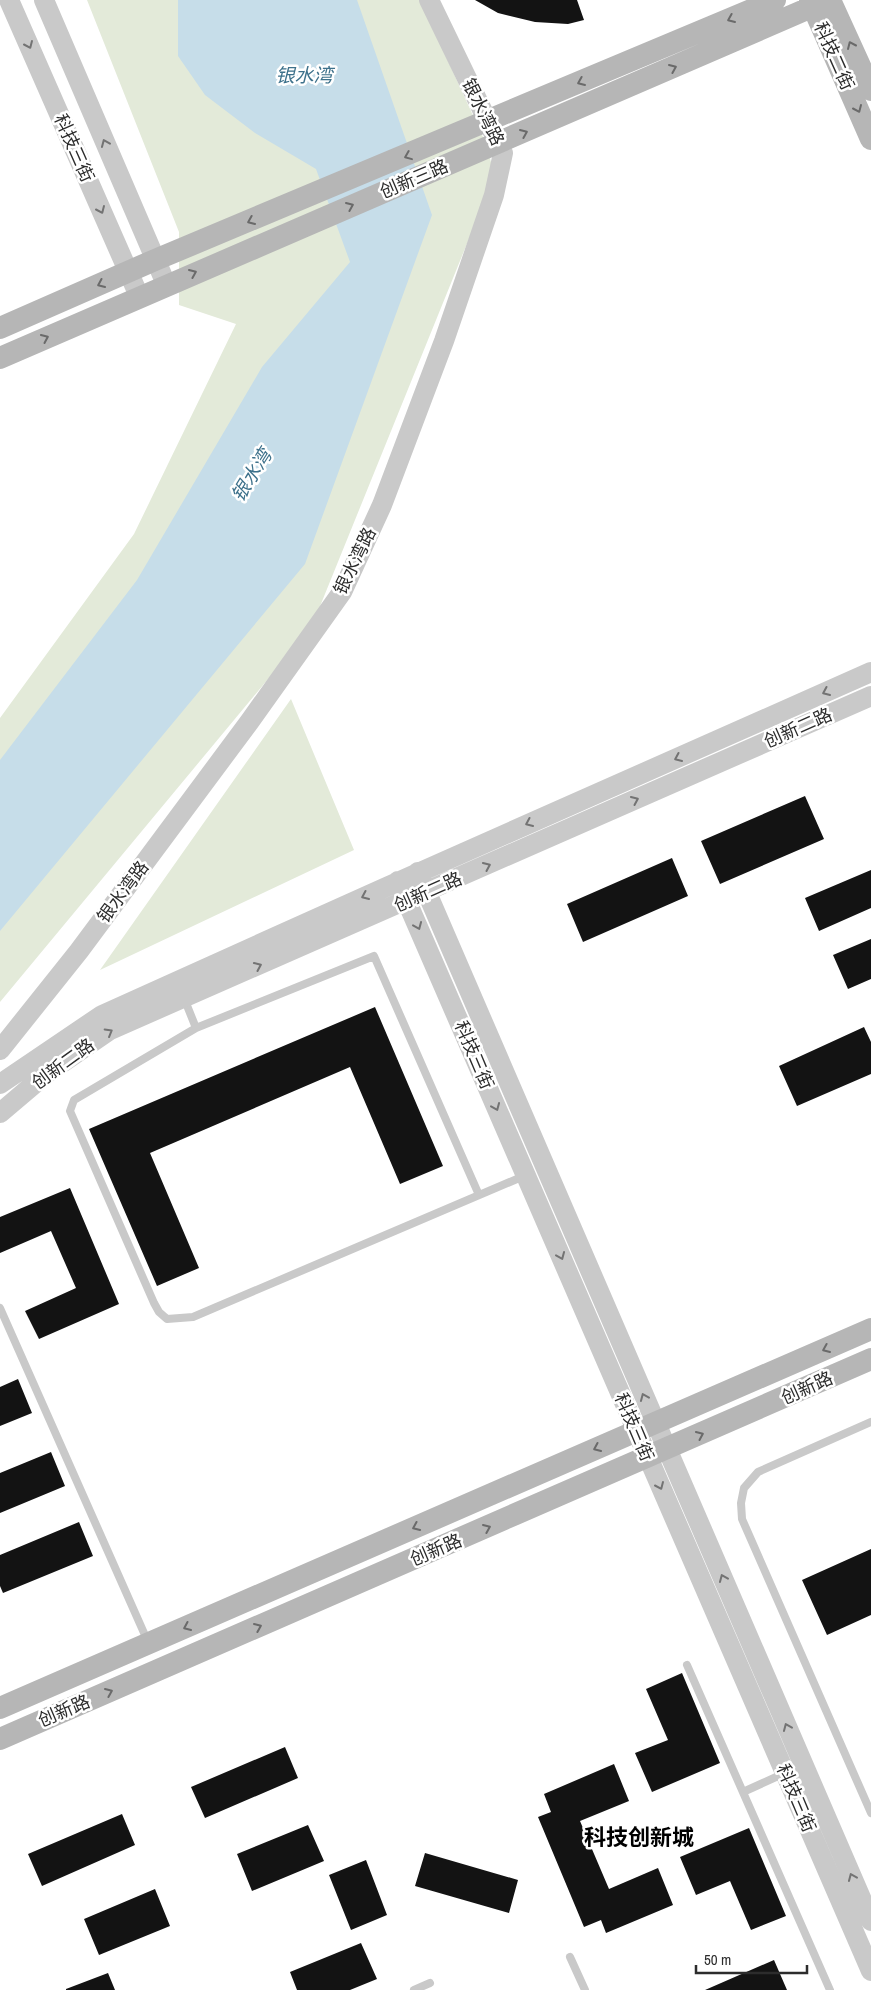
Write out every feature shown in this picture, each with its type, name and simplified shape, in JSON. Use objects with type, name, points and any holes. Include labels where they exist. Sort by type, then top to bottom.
[{"type":"main road","name":"创新三路","points":[[0,328],[155,260],[453,137],[776,0]]},
{"type":"main road","name":"创新三路","points":[[0,358],[166,284],[498,144],[820,2]]},
{"type":"main road","name":"科技二街","points":[[820,2],[871,90]]},
{"type":"main road","name":"科技二街","points":[[820,2],[871,139]]},
{"type":"main road","name":"创新路","points":[[0,1708],[871,1329]]},
{"type":"main road","name":"创新路","points":[[0,1739],[871,1359]]},
{"type":"street","name":"科技三街","points":[[9,0],[139,296]]},
{"type":"street","name":"科技三街","points":[[44,0],[166,284]]},
{"type":"street","name":"银水湾路","points":[[0,1050],[91,935],[250,721],[342,592],[382,505],[444,341],[494,195],[503,154],[429,0]]},
{"type":"street","name":"创新二路","points":[[0,1084],[102,1016],[418,872],[871,672]]},
{"type":"street","name":"创新二路","points":[[0,1113],[46,1074],[110,1030],[871,696]]},
{"type":"street","name":"科技三街","points":[[418,872],[657,1454],[785,1773],[871,1972]]},
{"type":"street","name":"科技三街","points":[[398,881],[526,1175],[646,1427]]},
{"type":"street","name":"科技三街","points":[[657,1454],[871,1921]]},
{"type":"lane","points":[[479,1195],[374,956],[196,1028],[74,1100],[70,1111],[154,1303],[159,1312],[167,1319],[176,1320],[193,1317],[526,1175]]},
{"type":"lane","points":[[184,998],[196,1028]]},
{"type":"lane","points":[[0,1308],[148,1644]]},
{"type":"lane","points":[[871,1422],[758,1472],[744,1488],[741,1503],[742,1519],[871,1813]]},
{"type":"lane","points":[[687,1665],[830,1990]]},
{"type":"lane","points":[[743,1792],[785,1773]]},
{"type":"lane","points":[[570,1957],[585,1990]]},
{"type":"lane","points":[[414,1990],[430,1983]]},
{"type":"green space","points":[[87,0],[420,0],[488,148],[494,177],[312,626],[0,1002],[0,718],[134,534],[236,324],[179,305],[179,232]]},
{"type":"green space","points":[[291,699],[354,850],[100,970]]},
{"type":"water","name":"银水湾","points":[[178,0],[357,0],[432,215],[305,564],[0,931],[0,760],[137,580],[262,367],[350,262],[316,169],[255,133],[205,95],[178,56]]},
{"type":"building","points":[[475,0],[577,0],[584,20],[568,24],[535,22],[498,13]]},
{"type":"building","points":[[805,796],[824,839],[720,884],[701,841]]},
{"type":"building","points":[[672,858],[688,896],[583,942],[567,904]]},
{"type":"building","points":[[871,870],[871,908],[819,931],[805,898]]},
{"type":"building","points":[[871,939],[871,979],[848,989],[833,955]]},
{"type":"building","points":[[375,1007],[443,1166],[400,1184],[350,1067],[150,1153],[199,1268],[157,1286],[89,1129]]},
{"type":"building","points":[[864,1027],[871,1042],[871,1074],[797,1106],[779,1066]]},
{"type":"building","points":[[70,1188],[119,1304],[39,1339],[25,1311],[76,1288],[51,1231],[0,1253],[0,1217]]},
{"type":"building","points":[[18,1379],[32,1413],[0,1426],[0,1387]]},
{"type":"building","points":[[51,1452],[65,1486],[0,1513],[0,1473]]},
{"type":"building","points":[[79,1522],[93,1556],[3,1593],[0,1586],[0,1555]]},
{"type":"building","points":[[871,1549],[871,1615],[827,1635],[802,1580]]},
{"type":"building","points":[[682,1673],[720,1763],[652,1792],[635,1753],[668,1740],[646,1689]]},
{"type":"building","points":[[285,1747],[298,1778],[205,1818],[191,1787]]},
{"type":"building","points":[[614,1764],[629,1801],[580,1821],[609,1889],[658,1868],[673,1905],[606,1933],[601,1920],[584,1927],[538,1817],[551,1812],[544,1794]]},
{"type":"building","points":[[122,1814],[135,1845],[42,1886],[28,1854]]},
{"type":"building","points":[[308,1825],[324,1861],[252,1891],[237,1854]]},
{"type":"building","points":[[749,1828],[786,1916],[751,1930],[730,1881],[696,1895],[680,1857]]},
{"type":"building","points":[[425,1853],[518,1880],[509,1913],[415,1886]]},
{"type":"building","points":[[366,1860],[387,1915],[351,1930],[329,1875]]},
{"type":"building","points":[[155,1889],[170,1926],[99,1955],[84,1919]]},
{"type":"building","points":[[361,1943],[377,1979],[350,1990],[297,1990],[290,1972]]},
{"type":"building","points":[[774,1960],[787,1990],[705,1990]]},
{"type":"building","points":[[108,1973],[115,1990],[66,1990],[66,1989]]},
{"type":"district","name":"科技创新城","points":[[639,1837]]}]
